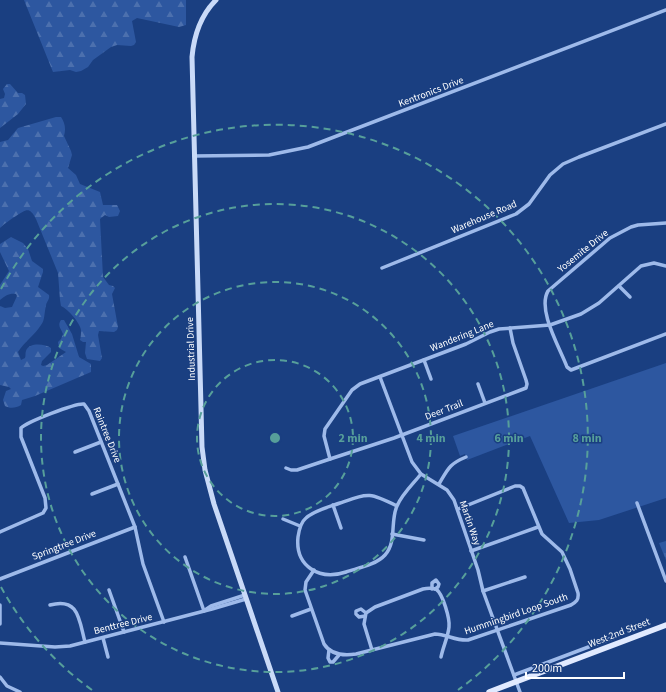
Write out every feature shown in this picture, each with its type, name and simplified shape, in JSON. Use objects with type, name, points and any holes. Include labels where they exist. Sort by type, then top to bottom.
[{"type":"main road","name":"West 2nd Street","points":[[489,692],[603,645],[666,625]]},
{"type":"street","name":"Industrial Drive","points":[[216,0],[206,11],[192,47],[204,459],[205,470],[214,504],[278,692]]},
{"type":"street","name":"Kentronics Drive","points":[[194,156],[269,155],[308,147],[666,10]]},
{"type":"street","name":"Warehouse Road","points":[[382,268],[516,214],[529,204],[550,175],[563,164],[666,124]]},
{"type":"street","name":"Yosemite Drive","points":[[666,223],[638,225],[610,238],[594,250],[548,291],[544,301],[556,341],[567,368],[572,370],[666,334]]},
{"type":"street","name":"Wandering Lane","points":[[330,459],[324,436],[325,429],[352,390],[360,384],[466,344],[499,329],[550,325],[586,312],[619,286],[634,271],[646,264],[654,263],[666,266]]},
{"type":"street","points":[[619,286],[630,296]]},
{"type":"street","name":"Deer Trail","points":[[286,468],[290,470],[297,470],[330,459],[486,403],[527,386],[513,343],[510,328]]},
{"type":"street","points":[[424,360],[431,379]]},
{"type":"street","name":"Martin Way","points":[[380,377],[412,462],[421,474],[439,484],[450,493],[458,509],[483,591],[520,692]]},
{"type":"street","points":[[478,384],[486,403]]},
{"type":"street","name":"Raintree Drive","points":[[0,532],[43,513],[46,508],[45,498],[21,437],[20,430],[23,426],[78,404],[84,404],[88,408],[135,527],[144,564],[164,622]]},
{"type":"street","points":[[75,452],[101,442]]},
{"type":"street","points":[[439,484],[451,465],[466,456]]},
{"type":"street","points":[[397,506],[380,497],[370,495],[360,496],[310,515],[300,526],[298,540],[299,554],[304,563],[325,575],[340,574],[378,560],[388,551],[391,543],[397,506],[421,474]]},
{"type":"street","points":[[92,494],[118,484]]},
{"type":"street","points":[[458,509],[518,486],[523,488],[538,527],[472,551]]},
{"type":"street","points":[[637,503],[666,582]]},
{"type":"street","points":[[333,505],[341,528]]},
{"type":"street","points":[[283,519],[300,526]]},
{"type":"street","name":"Springtree Drive","points":[[0,579],[135,527]]},
{"type":"street","name":"Hummingbird Loop South","points":[[329,650],[328,658],[330,662],[333,662],[339,655],[348,655],[372,650],[431,634],[447,635],[457,639],[468,640],[571,605],[577,601],[579,596],[570,569],[559,549],[545,538],[538,527]]},
{"type":"street","points":[[392,534],[424,540]]},
{"type":"street","points":[[185,557],[204,611]]},
{"type":"street","points":[[314,570],[305,586],[306,594],[322,640],[329,650],[339,655]]},
{"type":"street","points":[[483,591],[525,577]]},
{"type":"street","points":[[372,650],[364,624],[365,614],[375,607],[423,589],[434,589],[442,597],[449,625],[441,657]]},
{"type":"street","points":[[109,590],[124,632]]},
{"type":"street","name":"Benttree Drive","points":[[0,643],[55,647],[70,646],[212,609],[246,597]]},
{"type":"street","points":[[50,605],[62,603],[72,606],[77,615],[85,642]]},
{"type":"street","points":[[0,605],[0,624]]},
{"type":"street","points":[[292,616],[311,609]]},
{"type":"street","name":"West 2nd Street","points":[[514,675],[603,645],[615,637]]},
{"type":"street","points":[[103,638],[108,657]]},
{"type":"street","points":[[0,677],[7,686],[19,692]]},
{"type":"green space","points":[[24,0],[186,0],[186,25],[179,27],[137,18],[132,21],[136,42],[134,45],[117,45],[111,47],[93,60],[88,67],[81,71],[76,72],[70,70],[53,72]]},
{"type":"green space","points":[[7,84],[10,84],[18,93],[25,95],[26,104],[18,114],[0,128],[0,99],[4,98],[5,94],[3,89]]},
{"type":"green space","points":[[56,117],[61,117],[65,128],[64,136],[72,155],[68,168],[76,175],[80,184],[100,192],[103,205],[117,205],[120,211],[118,216],[109,217],[105,215],[100,219],[103,277],[109,285],[115,288],[112,294],[118,327],[114,332],[99,331],[98,335],[102,358],[100,361],[87,359],[85,353],[86,342],[80,340],[80,327],[70,313],[61,306],[58,273],[34,215],[27,210],[0,228],[0,142],[8,140],[18,128]]},
{"type":"green space","points":[[11,237],[23,243],[28,249],[32,261],[43,269],[38,287],[49,295],[42,323],[18,352],[21,360],[25,358],[28,348],[34,345],[41,345],[51,348],[51,352],[42,361],[41,365],[43,366],[47,365],[66,352],[59,348],[58,342],[63,334],[59,324],[61,320],[64,320],[72,334],[79,357],[91,364],[91,372],[22,400],[21,405],[11,408],[5,406],[3,400],[6,391],[11,389],[0,385],[0,306],[5,308],[12,307],[17,296],[16,294],[9,294],[0,300],[0,285],[9,271],[0,252],[0,244]]},
{"type":"green space","points":[[666,363],[666,498],[599,520],[569,523],[530,436],[467,460],[465,454],[460,456],[453,436]]},
{"type":"green space","points":[[666,541],[666,560],[659,543]]}]
